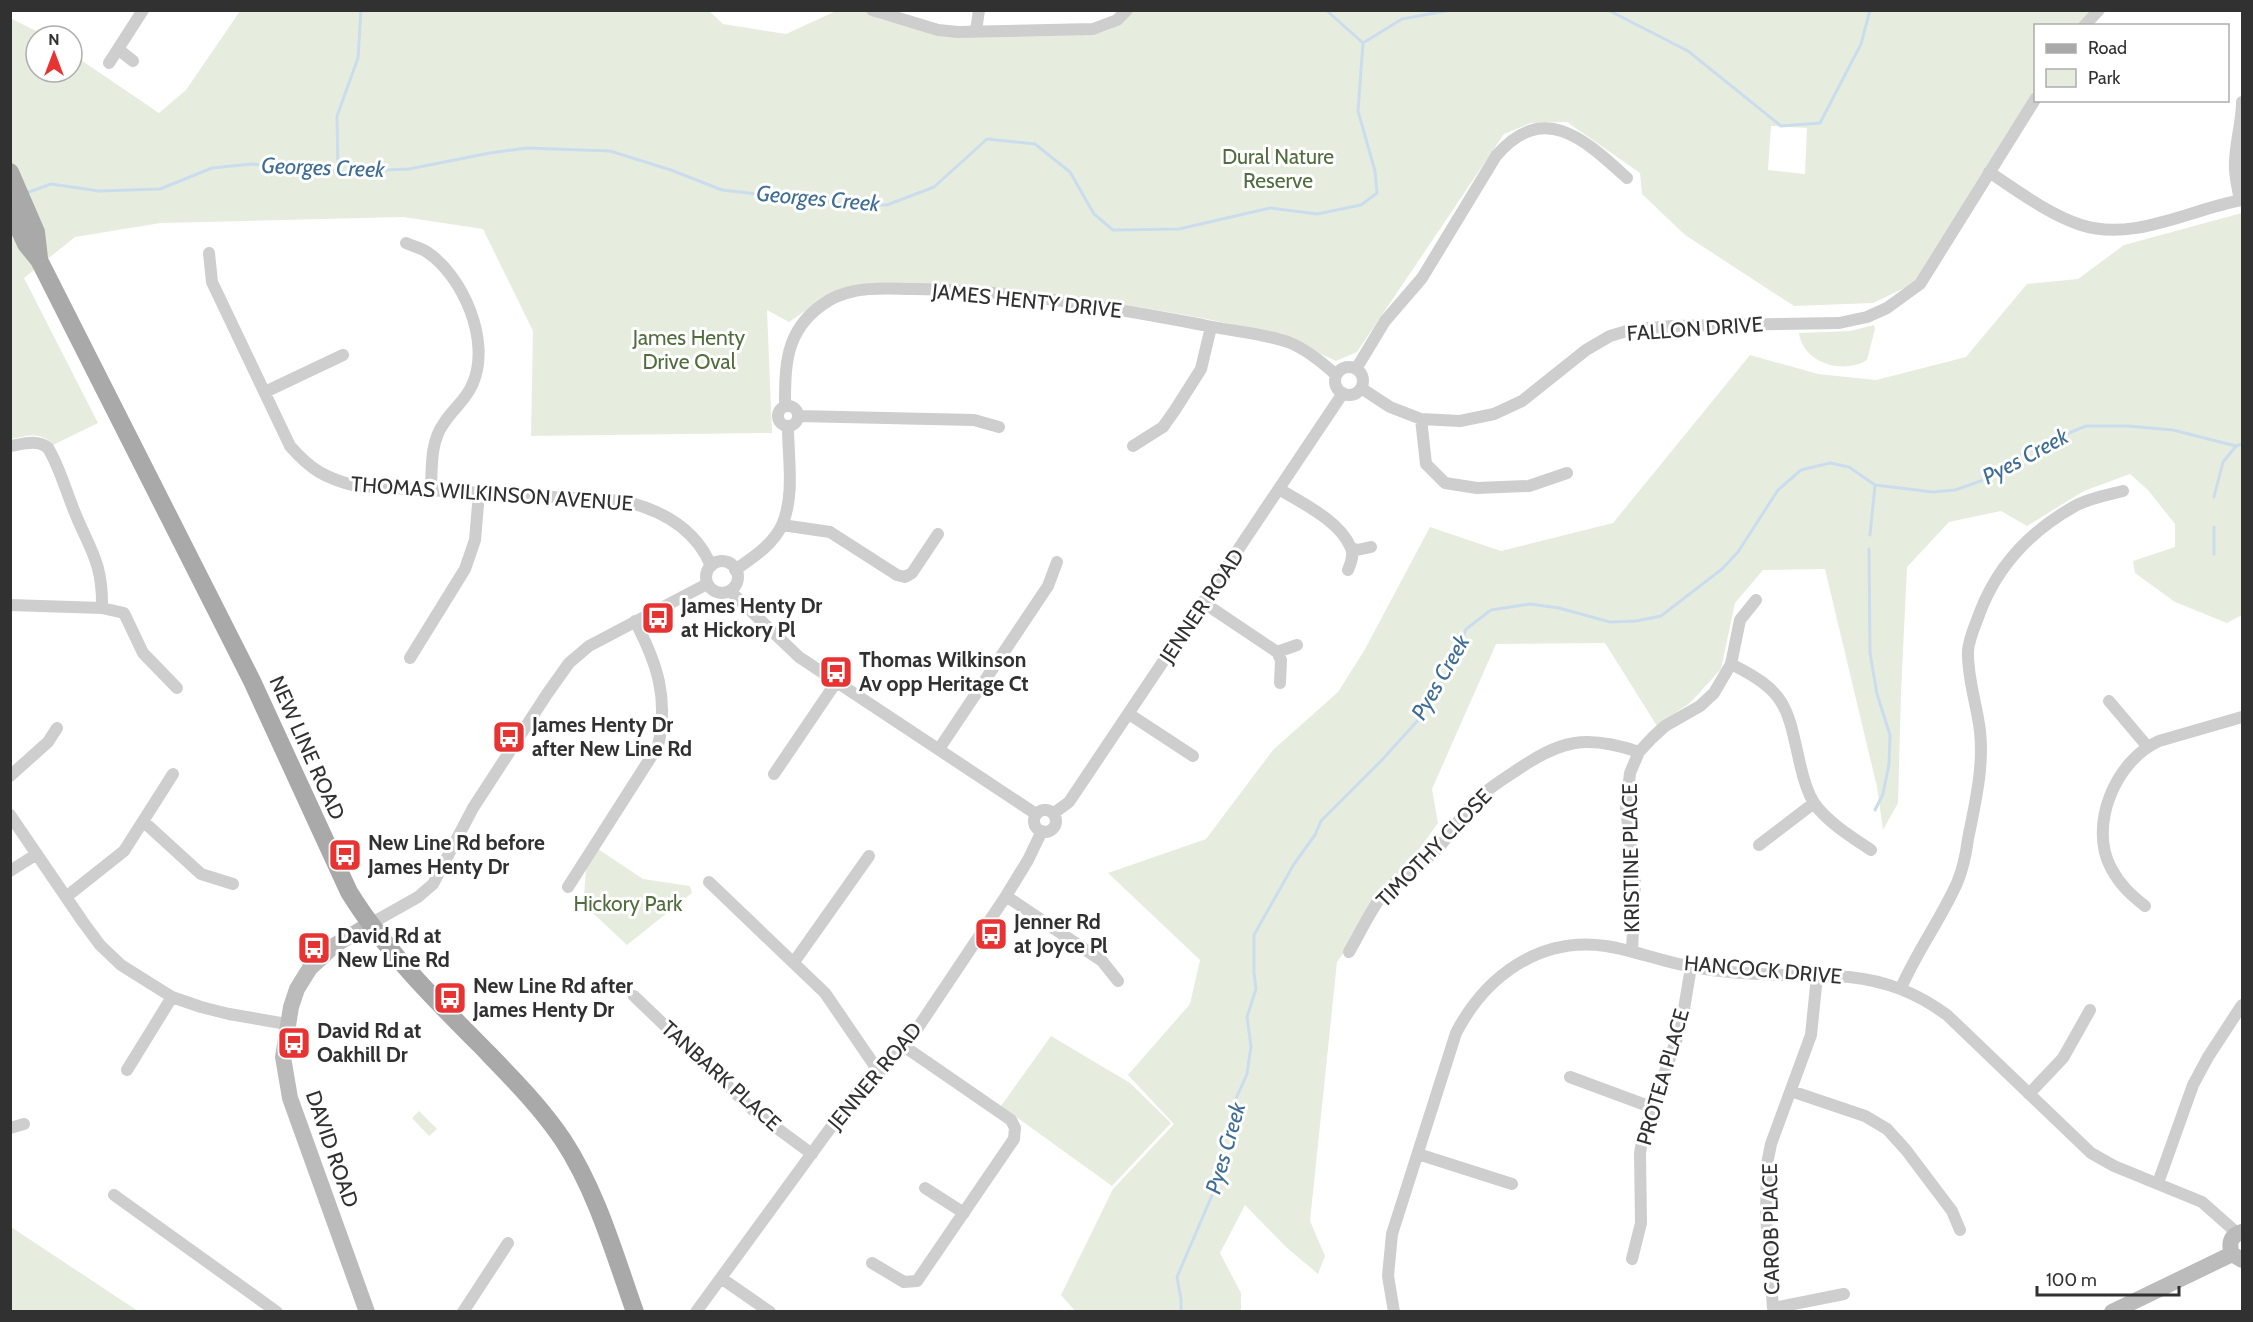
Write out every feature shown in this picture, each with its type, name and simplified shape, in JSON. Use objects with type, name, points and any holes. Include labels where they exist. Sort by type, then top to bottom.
[{"type":"main road","name":"NEW LINE ROAD","points":[[10,172],[36,232],[39,260]]},
{"type":"main road","name":"NEW LINE ROAD","points":[[10,209],[26,244],[39,260],[252,681],[349,892],[370,924],[400,960],[445,1010],[520,1086],[563,1140],[594,1199],[635,1311]]},
{"type":"street","points":[[109,63],[143,10]]},
{"type":"street","points":[[872,10],[938,30],[976,31],[1093,29],[1118,20],[1127,10]]},
{"type":"street","points":[[976,31],[979,10]]},
{"type":"street","points":[[2086,24],[2099,10]]},
{"type":"street","points":[[118,49],[133,61]]},
{"type":"street","name":"FALLON DRIVE","points":[[1361,388],[1390,407],[1421,419],[1460,421],[1494,414],[1522,401],[1586,350],[1610,336],[1630,330],[1672,326],[1839,323],[1867,317],[1887,308],[1920,284],[2034,101]]},
{"type":"street","points":[[1989,172],[2055,214],[2081,225],[2103,229],[2136,227],[2241,200],[2235,168],[2236,148],[2242,121],[2242,102]]},
{"type":"street","points":[[1356,369],[1385,321],[1422,278],[1496,156],[1509,141],[1521,133],[1536,128],[1560,130],[1586,143],[1627,178]]},
{"type":"street","points":[[10,188],[31,235],[37,239]]},
{"type":"street","points":[[406,243],[428,252],[447,271],[466,298],[478,346],[474,381],[436,437],[431,490]]},
{"type":"street","name":"THOMAS WILKINSON AVENUE","points":[[209,253],[212,282],[290,446],[305,463],[319,474],[356,486],[624,501],[650,507],[669,518],[693,538],[711,566]]},
{"type":"street","name":"JAMES HENTY DRIVE","points":[[785,406],[785,368],[788,351],[794,337],[802,325],[822,305],[838,296],[855,291],[941,289],[998,294],[1084,305],[1211,327],[1287,342],[1321,361],[1336,375]]},
{"type":"street","points":[[1133,446],[1163,427],[1175,410],[1201,369],[1211,327]]},
{"type":"street","points":[[265,392],[343,355]]},
{"type":"street","points":[[1343,369],[1356,369],[1363,380],[1361,388],[1355,394],[1343,393],[1337,388],[1336,375],[1343,369]]},
{"type":"street","name":"JENNER ROAD","points":[[1054,813],[1069,802],[1343,393]]},
{"type":"street","points":[[785,406],[794,408],[798,416],[796,422],[788,427],[782,425],[777,416],[785,406]]},
{"type":"street","points":[[798,416],[974,420],[999,427]]},
{"type":"street","points":[[1421,419],[1426,464],[1445,483],[1477,488],[1529,486],[1567,472]]},
{"type":"street","points":[[735,570],[770,542],[782,525],[789,481],[788,427]]},
{"type":"street","points":[[10,446],[40,443],[45,445],[50,453],[79,524],[96,557],[102,583],[102,608]]},
{"type":"street","points":[[1279,489],[1328,519],[1351,548],[1357,550],[1371,547]]},
{"type":"street","points":[[1902,987],[1913,960],[1956,884],[1963,866],[1980,775],[1981,749],[1976,700],[1968,665],[1968,649],[1983,603],[2006,563],[2039,531],[2075,506],[2093,498],[2123,491]]},
{"type":"street","points":[[410,658],[465,569],[475,540],[479,493]]},
{"type":"street","points":[[782,525],[830,532],[897,575],[906,577],[912,573],[939,534]]},
{"type":"street","points":[[1348,570],[1352,559],[1351,548]]},
{"type":"street","points":[[724,562],[735,570],[737,579],[730,591],[715,592],[707,584],[706,575],[711,566],[724,562]]},
{"type":"street","points":[[939,749],[1048,586],[1057,562]]},
{"type":"street","points":[[370,924],[418,897],[433,884],[473,808],[569,663],[588,646],[707,584]]},
{"type":"street","points":[[730,591],[799,657],[1036,814]]},
{"type":"street","name":"KRISTINE PLACE","points":[[1632,951],[1635,883],[1626,809],[1626,791],[1630,773],[1639,752],[1665,726],[1700,706],[1714,693],[1731,664],[1740,620],[1756,600]]},
{"type":"street","points":[[1204,603],[1277,652],[1281,660],[1281,683]]},
{"type":"street","points":[[10,605],[102,608],[124,613],[143,653],[154,667],[177,688]]},
{"type":"street","points":[[568,887],[658,746],[662,728],[660,686],[650,649],[635,621]]},
{"type":"street","points":[[1277,652],[1297,645]]},
{"type":"street","points":[[1731,664],[1771,688],[1783,704],[1790,722],[1803,779],[1814,804],[1843,831],[1871,850]]},
{"type":"street","points":[[774,774],[837,681]]},
{"type":"street","points":[[2109,701],[2147,746]]},
{"type":"street","points":[[1129,714],[1192,756]]},
{"type":"street","points":[[2145,906],[2124,889],[2110,866],[2103,828],[2113,786],[2132,760],[2147,746],[2242,717]]},
{"type":"street","points":[[10,777],[48,742],[57,728]]},
{"type":"street","name":"TIMOTHY CLOSE","points":[[1349,952],[1382,897],[1439,847],[1473,803],[1493,786],[1533,759],[1571,743],[1591,741],[1617,744],[1639,752]]},
{"type":"street","points":[[66,897],[124,851],[173,774]]},
{"type":"street","points":[[1759,845],[1814,804]]},
{"type":"street","points":[[1043,810],[1054,813],[1057,820],[1055,827],[1049,831],[1042,831],[1034,824],[1036,814],[1043,810]]},
{"type":"street","points":[[10,815],[100,945],[121,966],[172,997],[229,1014],[287,1024]]},
{"type":"street","points":[[144,822],[201,874],[233,884]]},
{"type":"street","name":"JENNER ROAD","points":[[696,1311],[853,1097],[905,1047],[1006,896],[1028,860],[1042,831]]},
{"type":"street","points":[[10,871],[37,854]]},
{"type":"street","points":[[794,962],[868,856]]},
{"type":"street","points":[[709,882],[825,993],[879,1072]]},
{"type":"street","points":[[1006,896],[1102,961],[1118,981]]},
{"type":"street","name":"DAVID ROAD","points":[[367,1311],[286,1084],[283,1057],[287,1024],[297,989],[310,968],[335,945],[370,924]]},
{"type":"street","name":"HANCOCK DRIVE","points":[[1394,1311],[1388,1276],[1392,1234],[1456,1034],[1479,996],[1496,979],[1514,966],[1554,949],[1580,945],[1632,951],[1691,967],[1870,979],[1902,987],[1925,999],[1947,1015],[2091,1153],[2115,1166],[2202,1202],[2240,1232]]},
{"type":"street","name":"PROTEA PLACE","points":[[1632,1258],[1641,1223],[1640,1153],[1644,1130],[1681,1027],[1691,967]]},
{"type":"street","name":"CAROB PLACE","points":[[1817,976],[1811,1035],[1771,1144],[1767,1164],[1766,1215],[1773,1308],[1844,1294]]},
{"type":"street","name":"TANBARK PLACE","points":[[634,996],[755,1112],[812,1154]]},
{"type":"street","points":[[127,1070],[172,997]]},
{"type":"street","points":[[2158,1183],[2193,1085],[2208,1057],[2242,1005]]},
{"type":"street","points":[[2029,1094],[2064,1058],[2090,1010]]},
{"type":"street","points":[[872,1263],[904,1282],[917,1281],[1014,1138],[1015,1128],[1011,1120],[905,1047]]},
{"type":"street","points":[[1570,1077],[1651,1107]]},
{"type":"street","points":[[1791,1091],[1865,1116],[1887,1129],[1906,1150],[1952,1211],[1960,1230]]},
{"type":"street","points":[[10,1128],[24,1124]]},
{"type":"street","points":[[1418,1154],[1512,1184]]},
{"type":"street","points":[[925,1188],[964,1213]]},
{"type":"street","points":[[114,1194],[277,1311]]},
{"type":"street","points":[[2112,1311],[2237,1257],[2230,1245],[2240,1232]]},
{"type":"street","points":[[464,1311],[508,1244]]},
{"type":"street","points":[[721,1278],[770,1311]]},
{"type":"green space","points":[[708,10],[723,24],[786,34],[836,11],[863,10],[880,19],[928,32],[1095,34],[1117,25],[1134,10],[2092,11],[2080,24],[2034,24],[2034,91],[1915,283],[1873,303],[1794,306],[1685,235],[1642,194],[1640,173],[1567,122],[1531,123],[1504,134],[1357,352],[1336,361],[1278,334],[1092,299],[957,285],[832,293],[789,322],[767,310],[772,433],[531,436],[533,331],[483,229],[403,217],[161,223],[75,237],[24,278],[98,423],[53,445],[38,436],[11,439],[10,18],[24,25],[24,84],[84,84],[84,62],[159,113],[186,90],[240,11]],"holes":[[[1771,126],[1807,128],[1805,174],[1768,170]]]},
{"type":"green space","points":[[2242,213],[2242,615],[2227,623],[2175,602],[2135,573],[2133,561],[2175,547],[2175,524],[2148,490],[2130,474],[2084,491],[2027,526],[2001,511],[1949,522],[1907,567],[1898,803],[1883,830],[1877,787],[1825,569],[1763,570],[1735,603],[1721,669],[1691,702],[1657,726],[1605,643],[1496,644],[1432,789],[1438,823],[1337,962],[1310,1221],[1325,1256],[1318,1274],[1286,1247],[1245,1205],[1220,1253],[1241,1293],[1241,1311],[1075,1311],[1061,1295],[1113,1189],[1174,1124],[1128,1075],[1190,1004],[1200,960],[1108,873],[1206,839],[1273,750],[1338,692],[1364,651],[1430,527],[1501,551],[1613,523],[1750,355],[1818,374],[1876,380],[1966,357],[2027,284],[2078,279],[2124,245]]},
{"type":"green space","points":[[1874,325],[1867,360],[1847,366],[1836,366],[1816,359],[1802,343],[1799,333],[1850,331]]},
{"type":"green space","name":"Hickory Park","points":[[598,849],[643,879],[690,886],[692,893],[627,945],[581,902],[584,896],[586,869]]},
{"type":"green space","points":[[1051,1036],[1130,1083],[1171,1123],[1112,1186],[1001,1106]]},
{"type":"green space","points":[[419,1111],[437,1129],[429,1136],[412,1118]]},
{"type":"green space","points":[[11,1227],[138,1311],[11,1311]]},
{"type":"waterway","points":[[338,172],[337,116],[358,58],[361,10]]},
{"type":"waterway","points":[[1326,10],[1363,43]]},
{"type":"waterway","name":"Georges Creek","points":[[29,192],[51,184],[99,191],[160,189],[212,168],[252,164],[338,172],[409,169],[527,148],[610,151],[671,170],[722,190],[838,203],[887,205],[934,187],[987,139],[1035,144],[1070,172],[1094,214],[1113,230],[1179,229],[1270,208],[1317,214],[1361,205],[1377,193],[1375,171],[1358,111],[1363,43],[1402,19],[1451,10]]},
{"type":"waterway","name":"Georges Creek","points":[[1608,10],[1688,51],[1781,126],[1820,123],[1861,44],[1870,10]]},
{"type":"waterway","name":"Pyes Creek","points":[[1181,1312],[1177,1277],[1222,1172],[1222,1141],[1229,1127],[1235,1101],[1247,1074],[1251,1046],[1247,1017],[1256,989],[1254,935],[1294,864],[1315,835],[1321,821],[1420,718],[1456,657],[1466,629],[1491,610],[1530,604],[1559,608],[1610,622],[1636,621],[1661,616],[1722,569],[1738,552],[1778,490],[1801,470],[1830,463],[1849,467],[1875,485],[1933,492],[1955,490],[1981,481],[2000,472],[2029,449],[2086,426],[2128,426],[2173,430],[2236,446],[2242,444]]},
{"type":"waterway","points":[[2214,497],[2223,462],[2236,446]]},
{"type":"waterway","points":[[1870,535],[1875,486]]},
{"type":"waterway","points":[[2214,527],[2214,554]]},
{"type":"waterway","points":[[1869,549],[1870,653],[1877,694],[1890,735],[1889,764],[1883,794],[1875,810]]},
{"type":"place","name":"James Henty Dr at Hickory Pl","points":[[658,618]]},
{"type":"place","name":"Thomas Wilkinson Av opp Heritage Ct","points":[[836,672]]},
{"type":"place","name":"James Henty Dr after New Line Rd","points":[[509,737]]},
{"type":"place","name":"New Line Rd before James Henty Dr","points":[[345,855]]},
{"type":"place","name":"Jenner Rd at Joyce Pl","points":[[991,934]]},
{"type":"place","name":"David Rd at New Line Rd","points":[[314,948]]},
{"type":"place","name":"New Line Rd after James Henty Dr","points":[[450,998]]},
{"type":"place","name":"David Rd at Oakhill Dr","points":[[294,1043]]},
{"type":"park label","name":"Dural Nature Reserve","points":[[1278,169]]},
{"type":"park label","name":"James Henty Drive Oval","points":[[689,350]]}]
